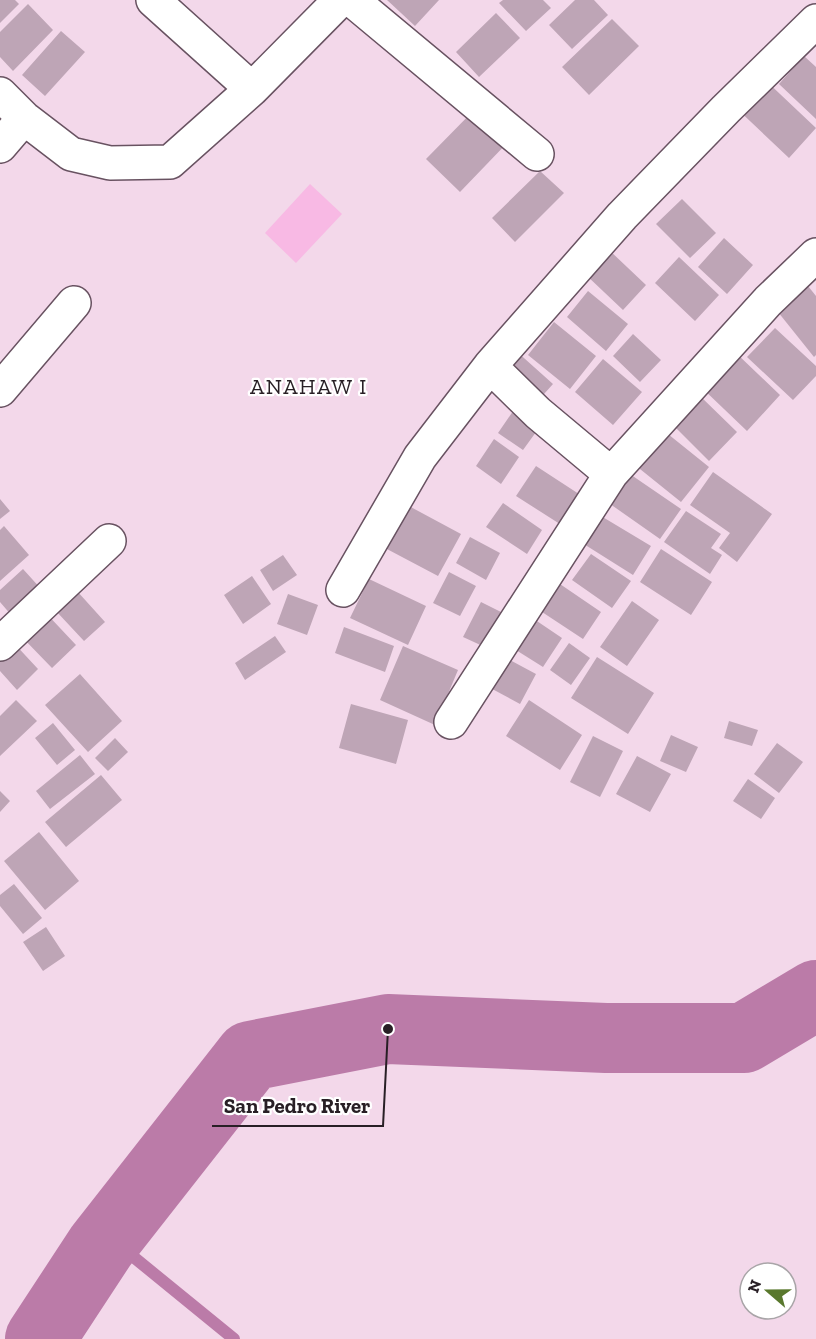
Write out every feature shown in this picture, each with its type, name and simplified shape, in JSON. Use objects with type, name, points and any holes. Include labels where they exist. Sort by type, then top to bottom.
[{"type":"street","points":[[153,0],[252,89]]},
{"type":"street","points":[[0,94],[24,118],[71,154],[110,163],[170,162],[252,89],[340,0]]},
{"type":"street","points":[[352,0],[537,154]]},
{"type":"street","points":[[343,590],[420,457],[490,366],[622,216],[816,21]]},
{"type":"street","points":[[0,146],[24,118]]},
{"type":"street","points":[[451,722],[611,474],[768,301],[816,255]]},
{"type":"street","points":[[0,390],[74,303]]},
{"type":"street","points":[[490,366],[538,412],[611,474]]},
{"type":"street","points":[[0,644],[109,541]]},
{"type":"shaded area","points":[[310,184],[342,214],[296,263],[265,233]]},
{"type":"building","points":[[0,0],[15,0],[19,4],[0,23]]},
{"type":"building","points":[[387,0],[439,0],[415,26]]},
{"type":"building","points":[[503,0],[543,0],[551,8],[526,31],[499,3]]},
{"type":"building","points":[[575,0],[594,0],[608,15],[572,49],[549,25]]},
{"type":"building","points":[[28,4],[53,30],[13,71],[0,57],[0,32]]},
{"type":"building","points":[[496,13],[520,38],[479,77],[456,52]]},
{"type":"building","points":[[612,19],[639,46],[589,95],[562,67]]},
{"type":"building","points":[[61,31],[85,52],[45,96],[22,75]]},
{"type":"building","points":[[804,56],[816,67],[816,119],[779,84]]},
{"type":"building","points":[[760,75],[816,128],[789,158],[733,105]]},
{"type":"building","points":[[478,106],[511,139],[460,192],[426,159]]},
{"type":"building","points":[[540,171],[564,193],[515,242],[492,218]]},
{"type":"building","points":[[682,199],[716,233],[690,258],[656,224]]},
{"type":"building","points":[[724,238],[753,265],[727,294],[698,267]]},
{"type":"building","points":[[608,249],[646,285],[623,310],[585,274]]},
{"type":"building","points":[[679,257],[719,295],[695,321],[655,283]]},
{"type":"building","points":[[808,286],[816,296],[816,355],[814,357],[778,312]]},
{"type":"building","points":[[588,291],[628,324],[606,351],[567,317]]},
{"type":"building","points":[[554,322],[596,356],[570,389],[528,355]]},
{"type":"building","points":[[775,328],[816,366],[816,376],[793,400],[747,357]]},
{"type":"building","points":[[633,334],[661,360],[640,382],[613,356]]},
{"type":"building","points":[[515,350],[553,384],[535,404],[497,371]]},
{"type":"building","points":[[735,352],[780,395],[747,431],[701,387]]},
{"type":"building","points":[[603,359],[642,392],[613,425],[575,392]]},
{"type":"building","points":[[698,394],[737,432],[709,461],[670,422]]},
{"type":"building","points":[[518,404],[544,421],[523,450],[498,433]]},
{"type":"building","points":[[663,430],[709,467],[681,502],[635,465]]},
{"type":"building","points":[[494,439],[519,457],[501,484],[476,466]]},
{"type":"building","points":[[536,466],[582,496],[563,526],[516,496]]},
{"type":"building","points":[[624,470],[681,509],[660,539],[603,499]]},
{"type":"building","points":[[713,472],[772,514],[737,562],[719,548],[730,533],[690,505]]},
{"type":"building","points":[[0,499],[10,511],[0,519]]},
{"type":"building","points":[[503,503],[542,530],[527,554],[486,527]]},
{"type":"building","points":[[407,505],[461,534],[438,576],[385,548]]},
{"type":"building","points":[[686,511],[721,534],[711,548],[722,555],[710,574],[664,542]]},
{"type":"building","points":[[596,513],[651,546],[633,575],[579,541]]},
{"type":"building","points":[[4,526],[29,555],[0,581],[0,530]]},
{"type":"building","points":[[470,537],[500,553],[486,580],[456,563]]},
{"type":"building","points":[[661,549],[712,582],[691,615],[640,582]]},
{"type":"building","points":[[591,554],[631,581],[612,608],[572,580]]},
{"type":"building","points":[[283,555],[297,575],[273,591],[260,570]]},
{"type":"building","points":[[23,569],[42,590],[12,616],[0,602],[0,590]]},
{"type":"building","points":[[449,572],[476,586],[460,616],[433,603]]},
{"type":"building","points":[[252,576],[271,604],[243,624],[224,595]]},
{"type":"building","points":[[369,579],[426,606],[408,645],[350,618]]},
{"type":"building","points":[[557,582],[601,612],[583,639],[539,610]]},
{"type":"building","points":[[77,591],[105,622],[84,641],[56,611]]},
{"type":"building","points":[[288,594],[318,605],[307,635],[277,624]]},
{"type":"building","points":[[632,601],[659,620],[627,666],[600,647]]},
{"type":"building","points":[[481,602],[505,614],[487,648],[463,637]]},
{"type":"building","points":[[44,611],[76,645],[52,668],[20,635]]},
{"type":"building","points":[[525,613],[562,638],[543,667],[505,643]]},
{"type":"building","points":[[344,627],[394,646],[385,672],[335,653]]},
{"type":"building","points":[[275,636],[286,652],[245,680],[235,663]]},
{"type":"building","points":[[12,641],[38,669],[17,690],[0,671],[0,652]]},
{"type":"building","points":[[569,643],[590,658],[571,685],[550,670]]},
{"type":"building","points":[[403,646],[458,670],[435,725],[380,700]]},
{"type":"building","points":[[497,653],[536,674],[520,704],[481,683]]},
{"type":"building","points":[[597,657],[654,693],[628,734],[571,698]]},
{"type":"building","points":[[80,674],[122,721],[88,752],[45,705]]},
{"type":"building","points":[[16,700],[37,721],[0,756],[0,716]]},
{"type":"building","points":[[529,700],[582,735],[560,770],[506,736]]},
{"type":"building","points":[[351,704],[408,720],[396,764],[339,748]]},
{"type":"building","points":[[729,721],[758,730],[752,746],[724,738]]},
{"type":"building","points":[[53,723],[75,750],[57,765],[35,738]]},
{"type":"building","points":[[671,735],[698,747],[686,772],[660,761]]},
{"type":"building","points":[[593,736],[623,751],[600,797],[570,782]]},
{"type":"building","points":[[115,738],[128,752],[108,771],[95,758]]},
{"type":"building","points":[[777,743],[803,762],[779,793],[754,774]]},
{"type":"building","points":[[80,755],[95,774],[50,809],[36,791]]},
{"type":"building","points":[[637,756],[671,774],[650,812],[616,794]]},
{"type":"building","points":[[101,775],[122,800],[66,847],[45,822]]},
{"type":"building","points":[[748,779],[775,798],[761,819],[733,801]]},
{"type":"building","points":[[0,791],[10,801],[0,812]]},
{"type":"building","points":[[39,832],[79,881],[45,910],[4,861]]},
{"type":"building","points":[[14,884],[42,918],[23,934],[0,906],[0,895]]},
{"type":"building","points":[[46,927],[65,956],[43,971],[23,942]]},
{"type":"waterway","points":[[40,1339],[101,1246],[250,1056],[388,1029],[606,1038],[744,1038],[816,995]]},
{"type":"waterway","points":[[109,1237],[234,1339]]},
{"type":"place","name":"San Pedro River","points":[[388,1029]]},
{"type":"district","name":"ANAHAW I","points":[[309,386]]}]
